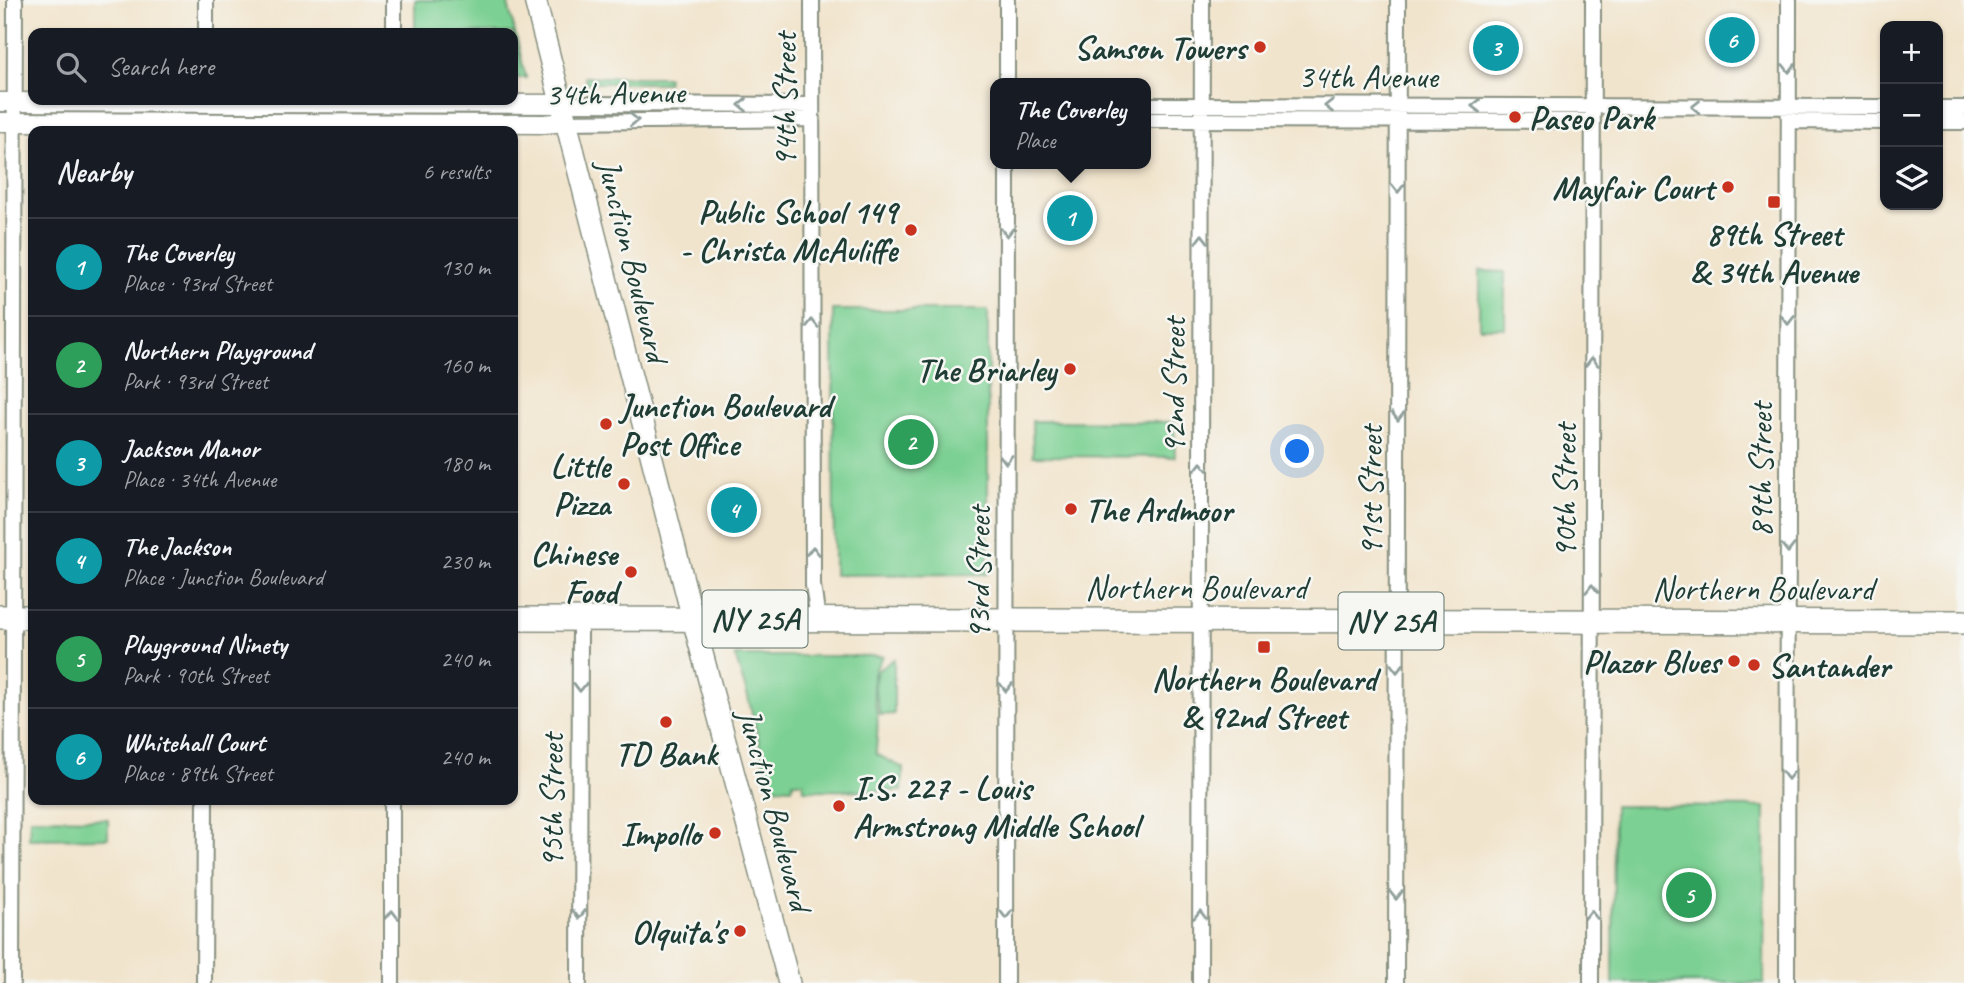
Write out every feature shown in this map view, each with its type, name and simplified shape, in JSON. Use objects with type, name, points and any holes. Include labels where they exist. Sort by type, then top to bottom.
[{"type":"main road","name":"Junction Boulevard","points":[[535,0],[789,983]]},
{"type":"main road","name":"Northern Boulevard","points":[[518,619],[1964,622]]},
{"type":"street","points":[[12,983],[16,617],[7,102],[15,0]]},
{"type":"street","points":[[206,0],[206,28]]},
{"type":"street","points":[[394,0],[394,28]]},
{"type":"street","name":"94th Street","points":[[812,0],[814,585],[818,619]]},
{"type":"street","points":[[1007,0],[1007,78]]},
{"type":"street","name":"92nd Street","points":[[1200,983],[1202,0]]},
{"type":"street","name":"91st Street","points":[[1396,983],[1398,0]]},
{"type":"street","name":"90th Street","points":[[1591,983],[1593,0]]},
{"type":"street","name":"89th Street","points":[[1787,983],[1789,0]]},
{"type":"street","name":"34th Avenue","points":[[7,102],[28,102]]},
{"type":"street","points":[[206,105],[206,126]]},
{"type":"street","points":[[393,105],[393,126]]},
{"type":"street","name":"34th Avenue","points":[[439,105],[563,113],[811,112]]},
{"type":"street","name":"34th Avenue","points":[[1151,106],[1202,113]]},
{"type":"street","name":"34th Avenue","points":[[1151,119],[1202,113],[1789,114],[1880,107]]},
{"type":"street","points":[[1943,108],[1964,108]]},
{"type":"street","name":"34th Avenue","points":[[405,126],[563,113]]},
{"type":"street","name":"34th Avenue","points":[[1789,114],[1880,121]]},
{"type":"street","name":"34th Avenue","points":[[7,122],[166,126]]},
{"type":"street","points":[[1943,122],[1964,122]]},
{"type":"street","name":"93rd Street","points":[[1006,983],[1007,169]]},
{"type":"street","name":"95th Street","points":[[579,983],[580,619]]},
{"type":"street","points":[[204,983],[205,805]]},
{"type":"street","points":[[392,805],[392,983]]},
{"type":"green space","points":[[415,0],[507,0],[514,28],[415,28]]},
{"type":"green space","points":[[518,45],[526,78],[518,78]]},
{"type":"green space","points":[[585,77],[668,77],[667,83],[586,83]]},
{"type":"green space","points":[[1479,271],[1505,272],[1505,328],[1479,328]]},
{"type":"green space","points":[[833,310],[988,310],[988,574],[834,575]]},
{"type":"green space","points":[[1032,421],[1174,422],[1175,457],[1033,456]]},
{"type":"green space","points":[[735,656],[883,656],[873,678],[878,720],[876,754],[903,768],[902,791],[804,790],[803,782],[793,782],[792,788],[770,787]]},
{"type":"green space","points":[[894,659],[894,714],[880,715],[874,684],[877,671]]},
{"type":"green space","points":[[1614,806],[1765,807],[1764,983],[1613,983]]},
{"type":"green space","points":[[30,818],[108,819],[108,838],[29,839]]},
{"type":"place","name":"Whitehall Court","points":[[1732,40]]},
{"type":"place","name":"Samson Towers","points":[[1260,47]]},
{"type":"place","name":"Jackson Manor","points":[[1496,48]]},
{"type":"place","name":"Paseo Park","points":[[1515,117]]},
{"type":"place","name":"Mayfair Court","points":[[1728,187]]},
{"type":"place","name":"89th Street & 34th Avenue","points":[[1774,202]]},
{"type":"place","name":"The Coverley","points":[[1070,218]]},
{"type":"place","name":"Public School 149 - Christa McAuliffe","points":[[911,230]]},
{"type":"place","name":"The Briarley","points":[[1070,369]]},
{"type":"place","name":"Junction Boulevard Post Office","points":[[606,424]]},
{"type":"place","name":"Northern Playground","points":[[911,442]]},
{"type":"place","name":"Little Pizza","points":[[624,484]]},
{"type":"place","name":"The Ardmoor","points":[[1071,509]]},
{"type":"place","name":"The Jackson","points":[[734,510]]},
{"type":"place","name":"Chinese Food","points":[[631,572]]},
{"type":"place","name":"Northern Boulevard & 92nd Street","points":[[1264,647]]},
{"type":"place","name":"Plazor Blues","points":[[1734,661]]},
{"type":"place","name":"Santander","points":[[1754,665]]},
{"type":"place","name":"TD Bank","points":[[666,722]]},
{"type":"place","name":"I.S. 227 - Louis Armstrong Middle School","points":[[839,806]]},
{"type":"place","name":"Impollo","points":[[715,833]]},
{"type":"place","name":"Playground Ninety","points":[[1689,895]]},
{"type":"place","name":"Olquita's","points":[[740,931]]}]
